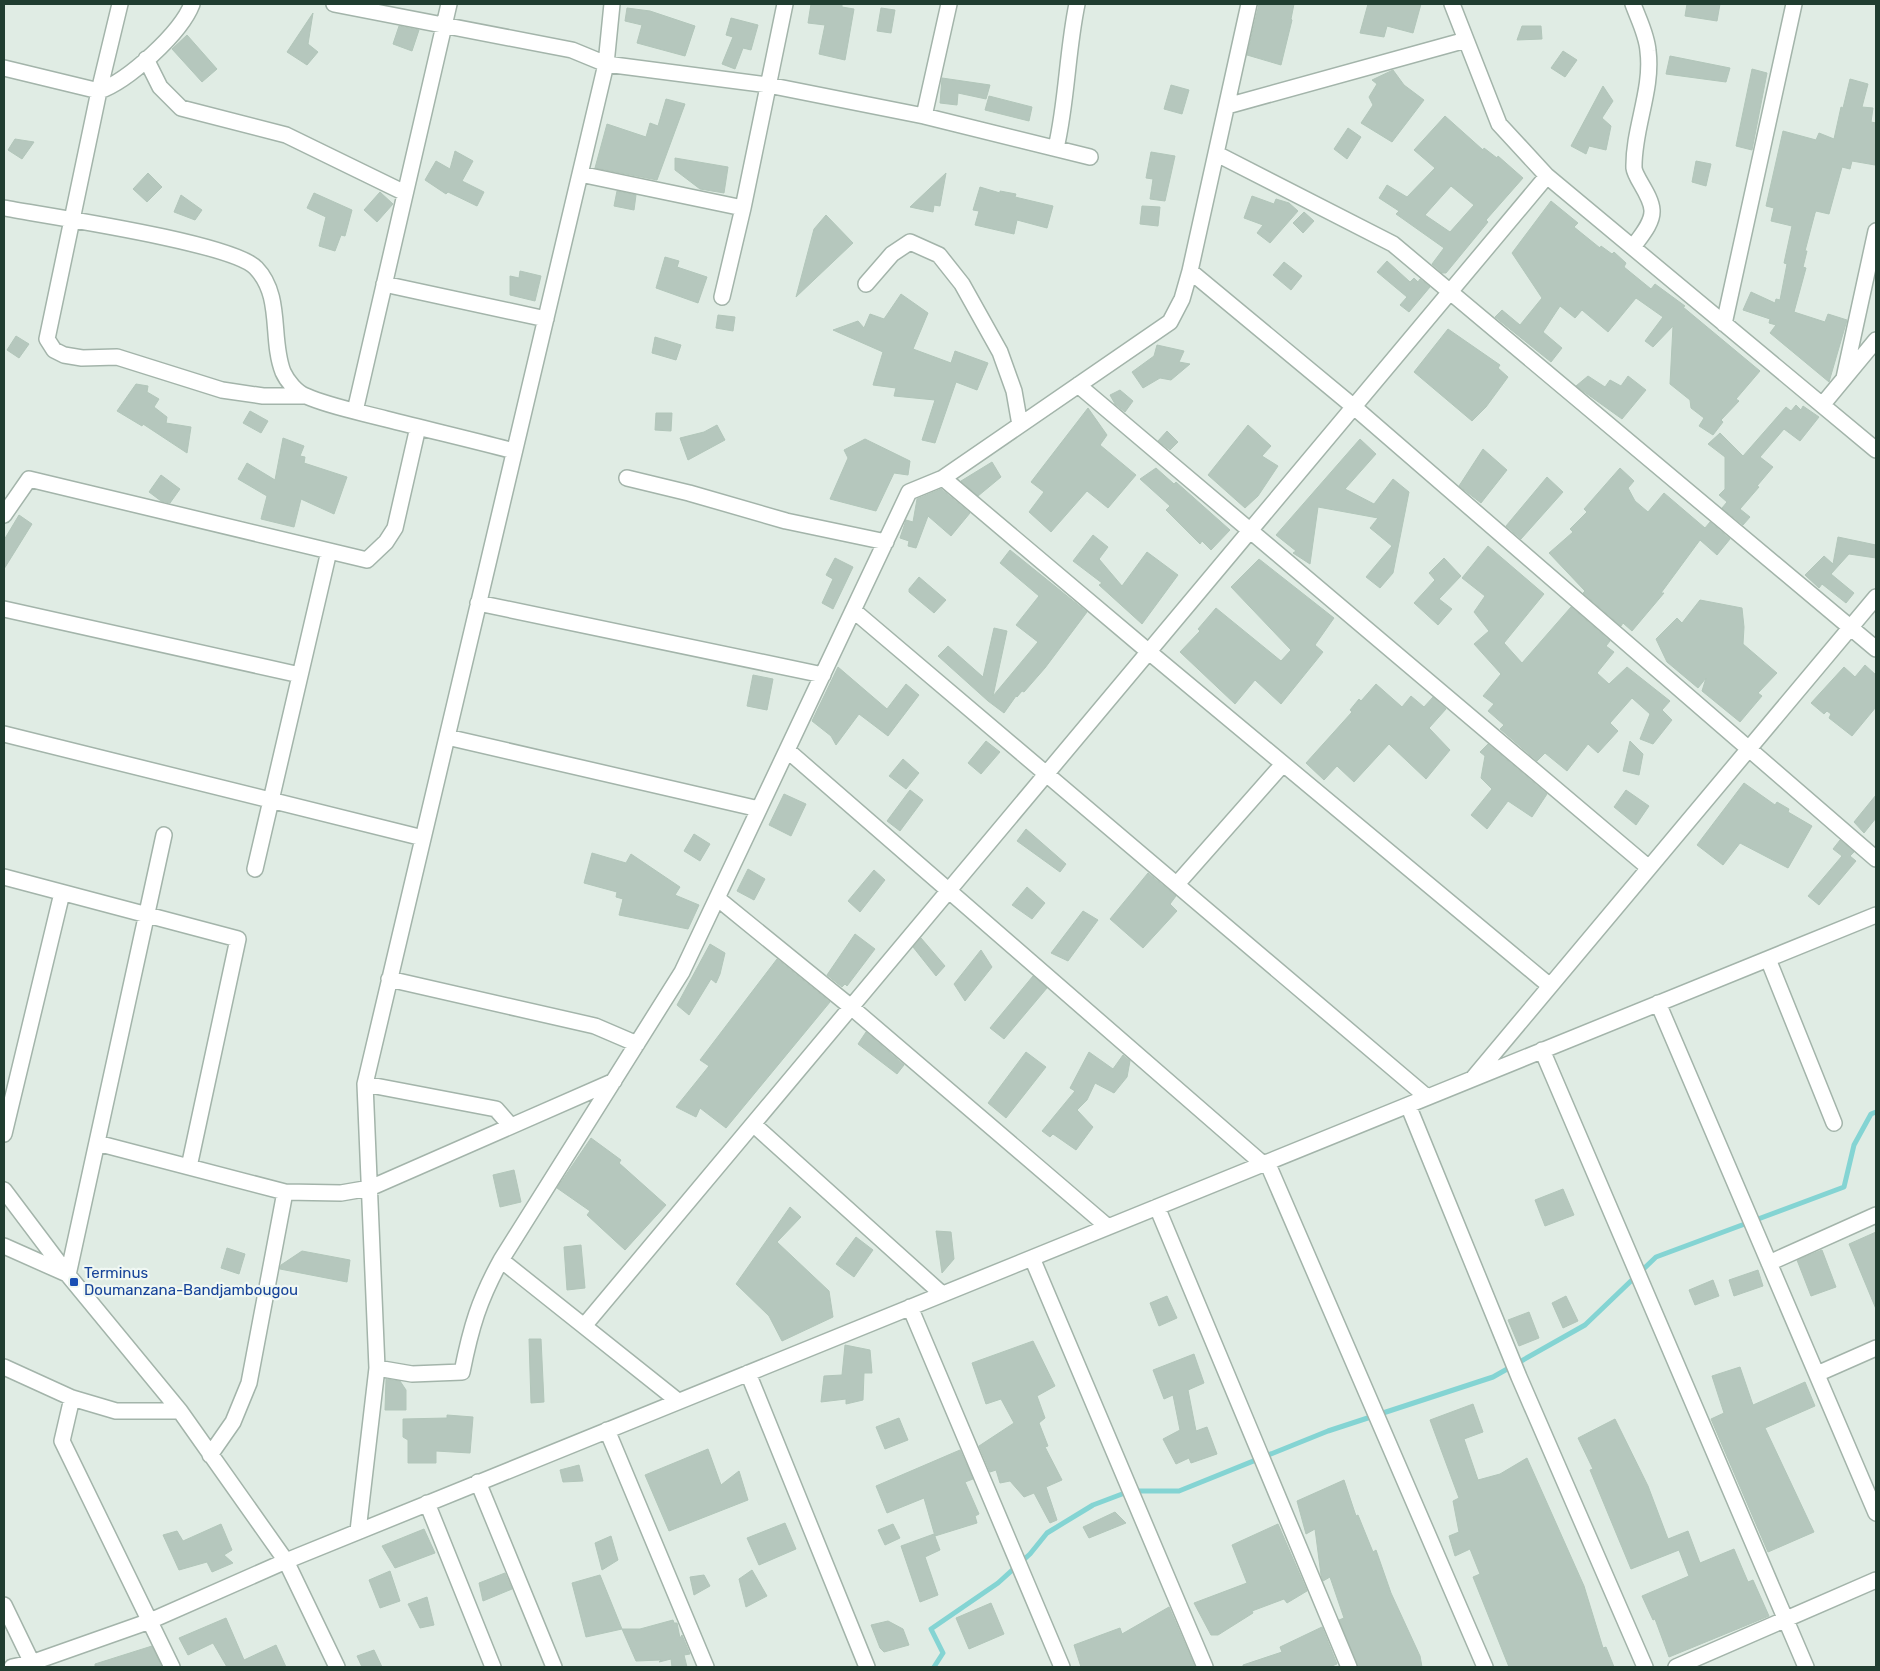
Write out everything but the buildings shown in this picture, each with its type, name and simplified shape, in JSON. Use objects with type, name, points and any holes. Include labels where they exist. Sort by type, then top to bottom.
[{"type":"street","points":[[120,4],[99,91],[47,338],[54,350],[64,355],[82,358],[117,357],[222,390],[263,396],[304,396],[355,411],[514,451]]},
{"type":"street","points":[[4,68],[99,91],[112,87],[170,38],[183,24],[192,4]]},
{"type":"street","points":[[334,4],[572,50],[606,64],[768,85],[924,116],[1090,156]]},
{"type":"street","points":[[355,411],[449,4]]},
{"type":"street","points":[[358,1531],[377,1368],[365,1084],[606,64],[612,4]]},
{"type":"street","points":[[722,297],[743,208],[785,4]]},
{"type":"street","points":[[924,116],[949,4]]},
{"type":"street","points":[[1056,148],[1064,114],[1068,58],[1077,4]]},
{"type":"street","points":[[377,1368],[412,1374],[462,1372],[472,1324],[480,1301],[501,1260],[682,972],[909,492],[943,478],[1170,322],[1182,299],[1190,272],[1249,4]]},
{"type":"street","points":[[1452,4],[1499,124],[1547,176],[1876,450]]},
{"type":"street","points":[[1632,4],[1648,50],[1649,74],[1635,149],[1634,171],[1645,188],[1652,211],[1647,228],[1633,247]]},
{"type":"street","points":[[1724,324],[1794,4]]},
{"type":"street","points":[[1227,106],[1466,40]]},
{"type":"street","points":[[146,59],[160,86],[181,108],[286,135],[405,193]]},
{"type":"street","points":[[1217,154],[1393,244],[1876,650]]},
{"type":"street","points":[[580,174],[743,208]]},
{"type":"street","points":[[584,1326],[1547,176]]},
{"type":"street","points":[[4,208],[174,240],[233,255],[256,267],[271,294],[275,315],[278,360],[286,378],[304,396]]},
{"type":"street","points":[[1844,378],[1876,231]]},
{"type":"street","points":[[866,284],[892,254],[910,242],[939,254],[962,284],[1000,352],[1014,391],[1020,425]]},
{"type":"street","points":[[1190,272],[1354,407],[1876,859]]},
{"type":"street","points":[[384,284],[546,319]]},
{"type":"street","points":[[1823,404],[1876,340]]},
{"type":"street","points":[[1078,385],[1649,868]]},
{"type":"street","points":[[4,514],[29,480],[367,560],[386,542],[395,528],[418,427]]},
{"type":"street","points":[[627,478],[689,493],[786,521],[886,542]]},
{"type":"street","points":[[943,478],[1148,652],[1550,986]]},
{"type":"street","points":[[255,869],[329,551]]},
{"type":"street","points":[[1473,1078],[1876,597]]},
{"type":"street","points":[[478,603],[823,675]]},
{"type":"street","points":[[4,609],[300,675]]},
{"type":"street","points":[[854,610],[1428,1097]]},
{"type":"street","points":[[4,734],[423,838]]},
{"type":"street","points":[[447,736],[759,809]]},
{"type":"street","points":[[787,750],[1265,1163],[1485,1667]]},
{"type":"street","points":[[1177,884],[1283,764]]},
{"type":"street","points":[[68,1275],[164,835]]},
{"type":"street","points":[[4,878],[238,939],[189,1166]]},
{"type":"street","points":[[4,1134],[62,893]]},
{"type":"street","points":[[717,898],[851,1007],[1108,1227]]},
{"type":"street","points":[[12,1667],[33,1665],[150,1621],[358,1531],[1876,915]]},
{"type":"street","points":[[1768,959],[1834,1123]]},
{"type":"street","points":[[390,979],[595,1026],[637,1044]]},
{"type":"street","points":[[1658,1003],[1876,1514]]},
{"type":"street","points":[[1542,1050],[1806,1667]]},
{"type":"street","points":[[97,1143],[285,1192],[341,1193],[370,1188],[614,1081]]},
{"type":"street","points":[[365,1084],[496,1109],[510,1125]]},
{"type":"street","points":[[1408,1105],[1508,1351],[1645,1667]]},
{"type":"street","points":[[753,1124],[942,1294]]},
{"type":"street","points":[[4,1190],[68,1275],[180,1411],[286,1561],[337,1667]]},
{"type":"street","points":[[210,1455],[234,1422],[249,1383],[285,1192]]},
{"type":"street","points":[[1157,1207],[1349,1667]]},
{"type":"street","points":[[1769,1263],[1876,1215]]},
{"type":"street","points":[[4,1246],[68,1275]]},
{"type":"street","points":[[1032,1258],[1205,1667]]},
{"type":"street","points":[[501,1260],[678,1401]]},
{"type":"street","points":[[910,1307],[1062,1667]]},
{"type":"street","points":[[1817,1374],[1876,1348]]},
{"type":"street","points":[[4,1368],[72,1398],[116,1411],[180,1411]]},
{"type":"street","points":[[748,1373],[867,1667]]},
{"type":"street","points":[[72,1398],[62,1441],[172,1667]]},
{"type":"street","points":[[606,1430],[706,1667]]},
{"type":"street","points":[[478,1482],[554,1667]]},
{"type":"street","points":[[427,1503],[494,1667]]},
{"type":"street","points":[[1676,1667],[1876,1580]]},
{"type":"street","points":[[4,1605],[33,1665]]},
{"type":"waterway","points":[[934,1667],[943,1653],[931,1629],[998,1583],[1030,1554],[1047,1533],[1093,1505],[1130,1491],[1179,1491],[1328,1431],[1493,1377],[1585,1325],[1656,1257],[1844,1187],[1854,1145],[1871,1114],[1876,1112]]},
{"type":"place","name":"Terminus Doumanzana-Bandjambougou","points":[[74,1282]]}]
